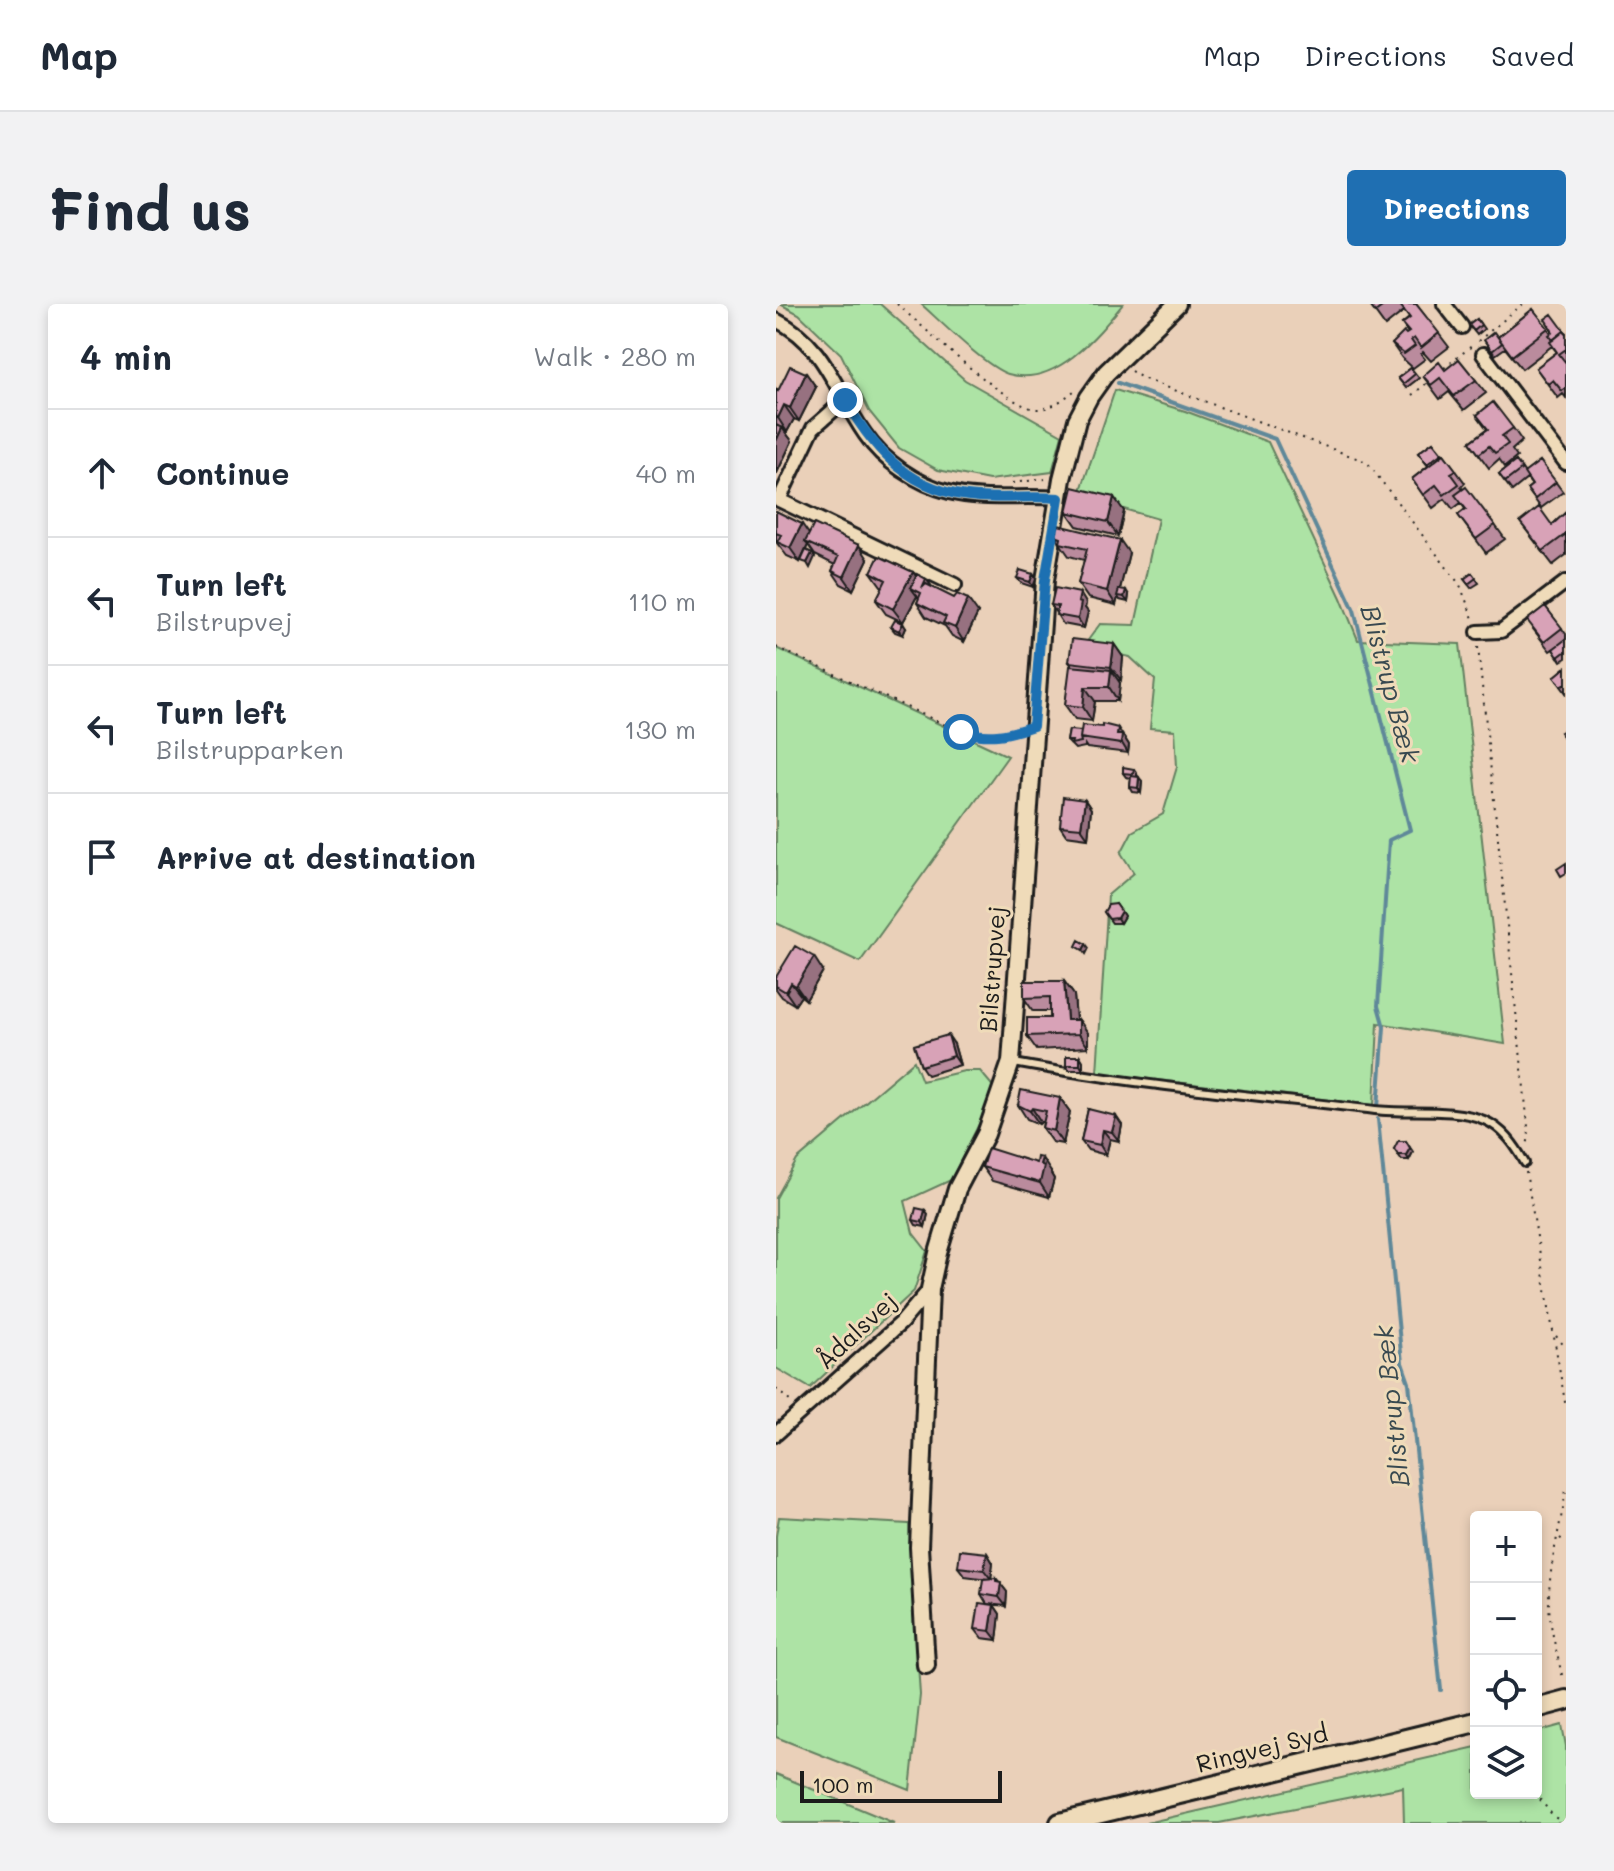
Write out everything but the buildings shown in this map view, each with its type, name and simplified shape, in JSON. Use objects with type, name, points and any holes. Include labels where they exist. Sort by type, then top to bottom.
[{"type":"main road","points":[[1542,1706],[1566,1700]]},
{"type":"main road","name":"Ringvej Syd","points":[[1060,1823],[1470,1723]]},
{"type":"street","name":"Bilstrupvej","points":[[926,1665],[919,1547],[930,1289],[957,1189],[986,1134],[1011,1062],[1045,580],[1062,479],[1077,420],[1106,373],[1177,304]]},
{"type":"street","points":[[1444,304],[1462,327]]},
{"type":"street","points":[[776,320],[807,341],[823,360],[866,436],[888,460],[916,479],[947,492],[978,497],[1059,498]]},
{"type":"street","points":[[1483,354],[1566,463]]},
{"type":"street","points":[[845,400],[813,428],[779,500],[955,585]]},
{"type":"street","points":[[1478,632],[1501,631],[1563,589]]},
{"type":"street","name":"Ådalsvej","points":[[776,1434],[901,1323],[930,1289]]},
{"type":"lane","points":[[1011,1062],[1090,1077],[1392,1112],[1471,1116],[1484,1120],[1507,1136],[1525,1163]]},
{"type":"path","points":[[897,304],[969,368],[1025,406],[1036,409],[1052,406],[1075,391]]},
{"type":"path","points":[[1443,369],[1523,304]]},
{"type":"path","points":[[1117,361],[1142,378],[1367,462],[1460,585],[1478,632],[1479,675],[1529,1136],[1525,1163],[1566,1408]]},
{"type":"path","points":[[1412,395],[1433,377]]},
{"type":"path","points":[[1009,484],[1062,479]]},
{"type":"path","points":[[776,647],[961,732],[1002,736],[1033,726]]},
{"type":"path","points":[[1555,1335],[1566,1348]]},
{"type":"path","points":[[776,1389],[802,1411]]},
{"type":"path","points":[[1562,1675],[1551,1628],[1549,1598],[1550,1574],[1566,1490]]},
{"type":"path","points":[[1559,1537],[1566,1543]]},
{"type":"path","points":[[1540,1799],[1554,1817],[1566,1823]]},
{"type":"green space","points":[[780,304],[880,304],[965,380],[1062,435],[1052,472],[989,480],[938,470],[899,448],[869,411],[841,354],[799,314]]},
{"type":"green space","points":[[921,304],[1123,304],[1088,344],[1073,356],[1042,373],[1025,376],[999,370],[963,343]]},
{"type":"green space","points":[[1115,390],[1185,411],[1268,442],[1358,640],[1460,644],[1505,1044],[1378,1023],[1374,1105],[1097,1073],[1108,895],[1134,873],[1121,853],[1132,832],[1163,814],[1177,767],[1175,730],[1150,728],[1155,680],[1130,657],[1083,647],[1100,624],[1135,625],[1158,519],[1079,496]]},
{"type":"green space","points":[[776,648],[1008,756],[860,962],[776,923]]},
{"type":"green space","points":[[914,1061],[922,1081],[964,1071],[980,1071],[996,1090],[951,1180],[905,1201],[913,1233],[927,1251],[914,1291],[810,1388],[776,1368],[776,1198],[797,1160]]},
{"type":"green space","points":[[779,1517],[909,1524],[920,1695],[910,1790],[776,1737],[776,1536]]},
{"type":"green space","points":[[1562,1725],[1566,1746],[1566,1823],[1404,1823],[1403,1787],[1219,1823],[1146,1823],[1470,1748],[1470,1799],[1542,1799],[1542,1730]]},
{"type":"green space","points":[[776,1774],[894,1823],[776,1823]]},
{"type":"waterway","name":"Blistrup Bæk","points":[[1118,383],[1275,439],[1354,610],[1410,830],[1389,840],[1378,1006],[1384,1027],[1378,1107]]},
{"type":"waterway","name":"Blistrup Bæk","points":[[1378,1119],[1402,1363],[1409,1383],[1441,1690]]},
{"type":"route","points":[[845,400],[866,436],[888,460],[916,479],[947,492],[978,497],[1059,498],[1045,580],[1033,726],[1002,736],[961,732]]}]
